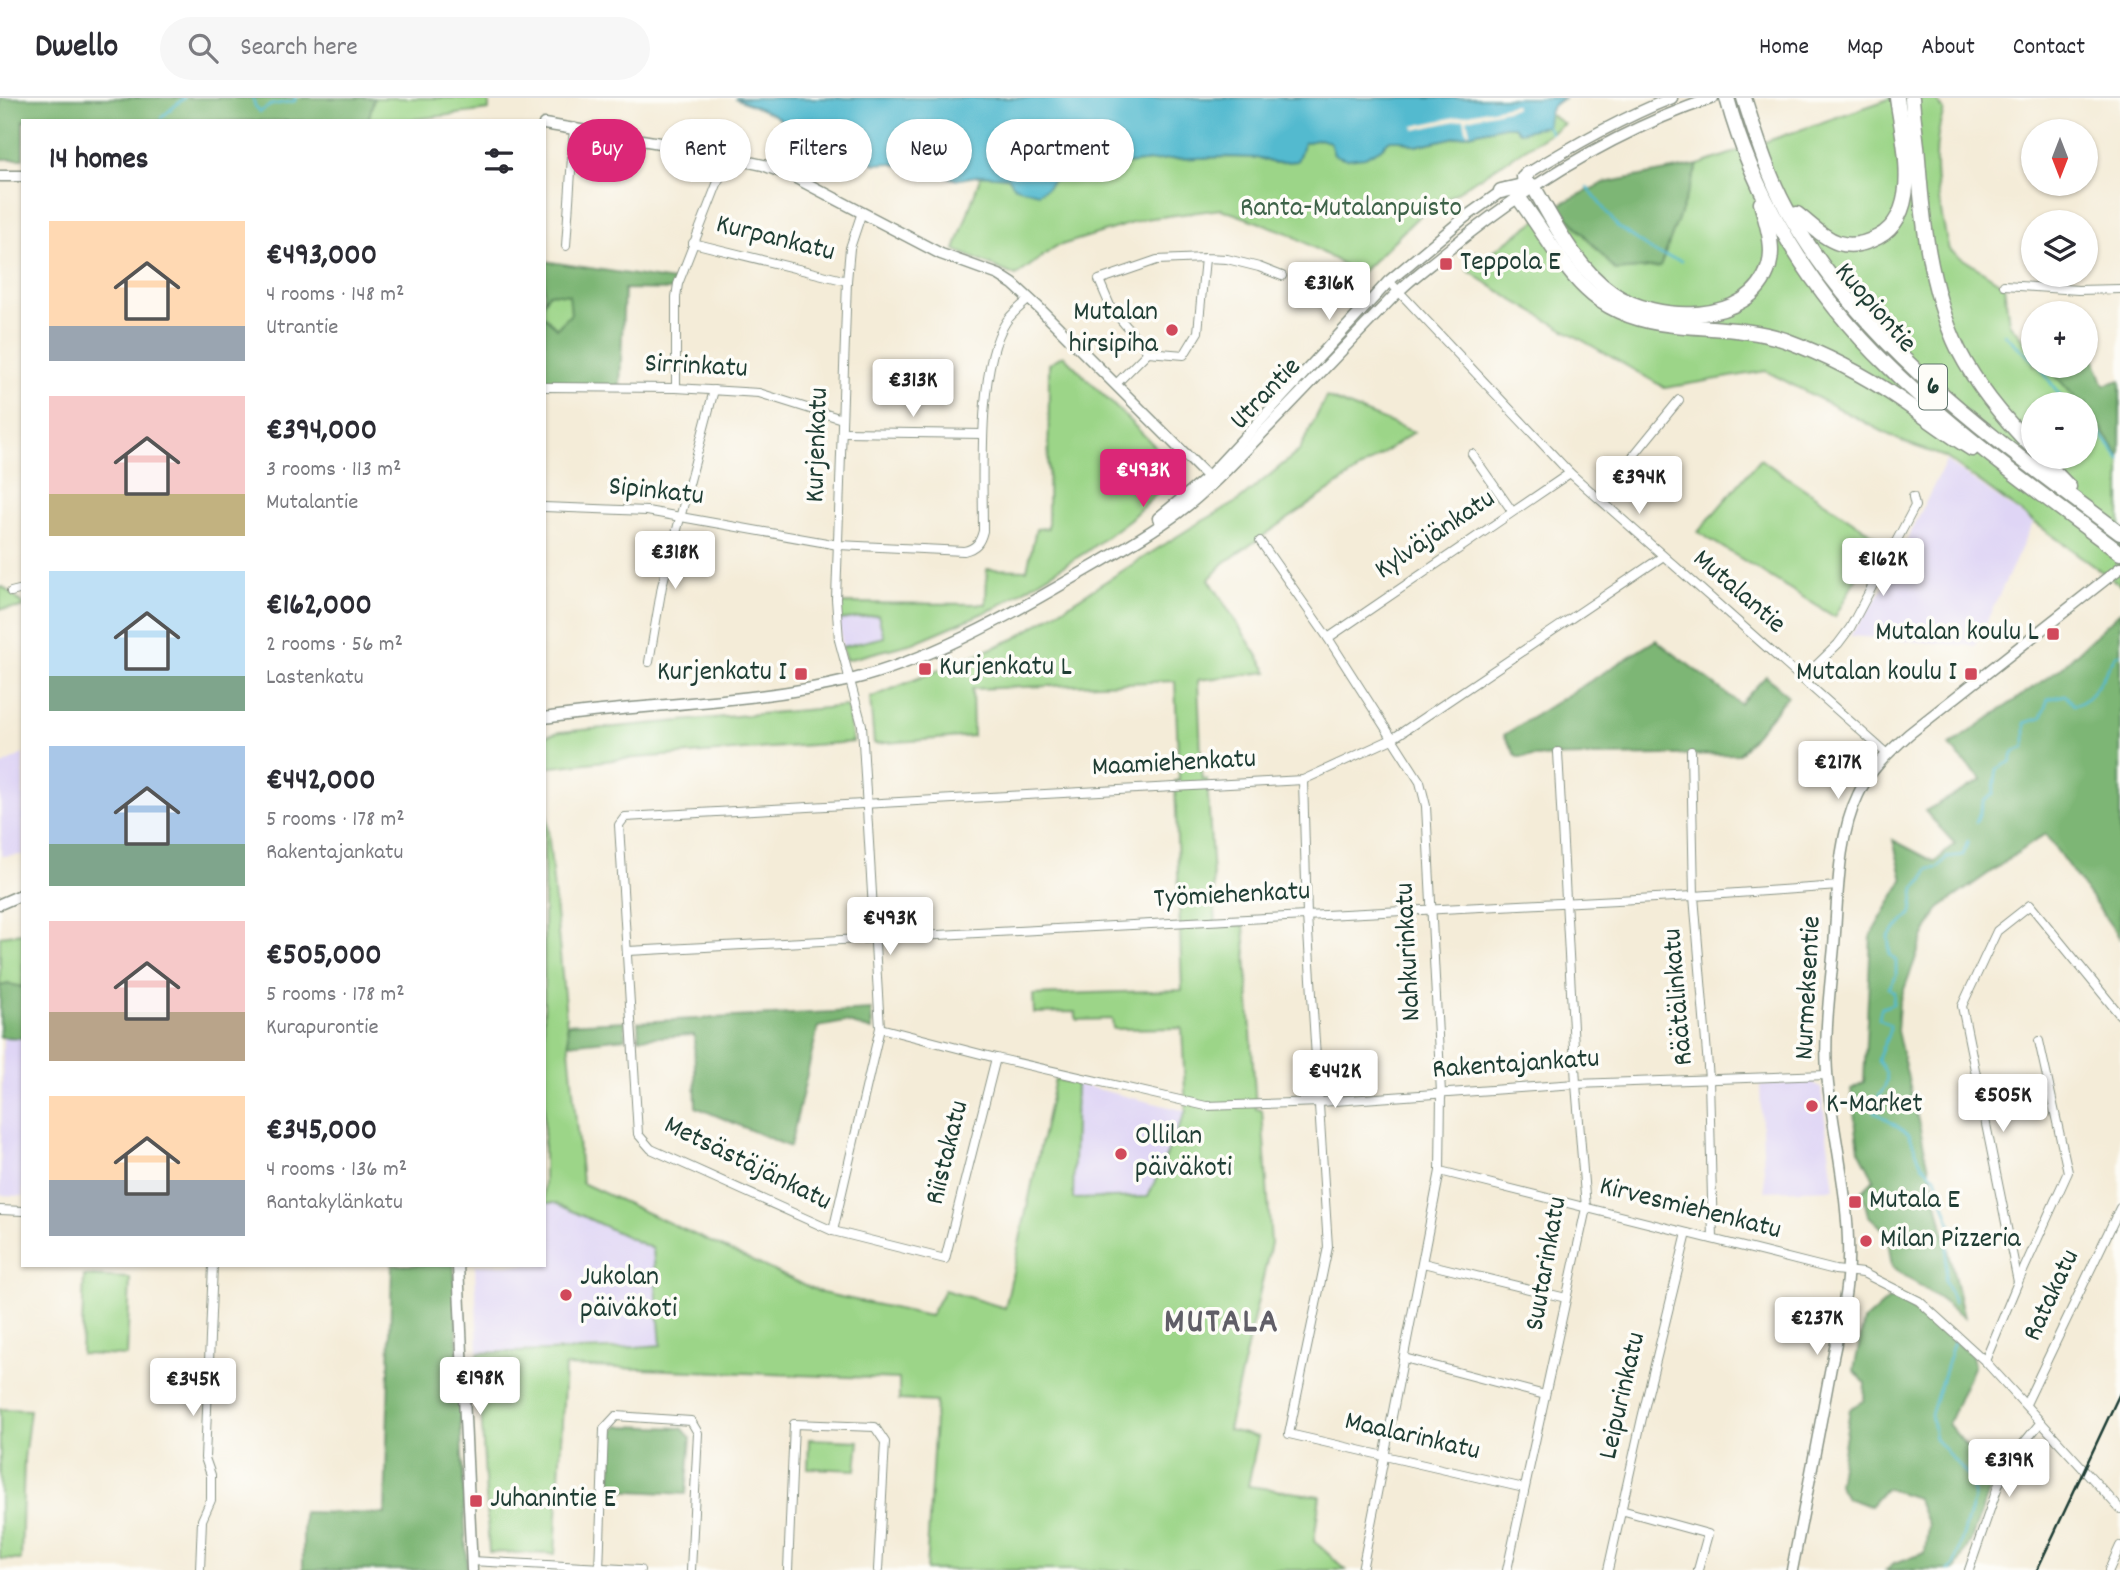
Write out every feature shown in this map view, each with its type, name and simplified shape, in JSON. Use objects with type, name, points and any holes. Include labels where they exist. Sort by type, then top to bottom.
[{"type":"highway","name":"6","points":[[1727,98],[1755,180]]},
{"type":"highway","name":"Kuopiontie","points":[[1744,98],[1768,169],[1787,209],[1829,274],[1877,332],[1903,360],[1985,432],[2118,532]]},
{"type":"highway","points":[[1787,209],[1816,232],[1834,242],[1863,243],[1886,233],[1895,224],[1906,198],[1906,173],[1897,98]]},
{"type":"highway","points":[[1912,98],[1928,252],[1934,284],[1960,353],[1980,386],[2021,436]]},
{"type":"highway","points":[[1525,186],[1601,286],[1644,308],[1691,314],[1722,310],[1738,304],[1752,294],[1762,281],[1769,266],[1771,250],[1755,180]]},
{"type":"highway","name":"Kuopiontie","points":[[1755,180],[1815,281],[1862,339],[1920,396],[1996,459],[2120,553]]},
{"type":"highway","points":[[1501,191],[1525,186]]},
{"type":"highway","points":[[1525,186],[1576,280],[1611,308],[1655,323],[1748,332],[1784,340],[1855,373],[1895,396],[1971,449],[1996,459]]},
{"type":"highway","points":[[2051,469],[2080,499],[2118,532]]},
{"type":"main road","name":"Utrantie","points":[[546,718],[774,694],[852,680],[918,657],[1004,618],[1178,513],[1399,291],[1468,233],[1578,143],[1672,98]]},
{"type":"main road","name":"Utrantie","points":[[1525,186],[1636,130],[1713,98]]},
{"type":"main road","points":[[546,124],[567,126]]},
{"type":"main road","points":[[751,162],[794,177],[941,254],[999,275],[1013,284],[1210,480]]},
{"type":"main road","points":[[0,176],[21,176]]},
{"type":"main road","name":"Utrantie","points":[[1210,480],[1389,281],[1501,191]]},
{"type":"main road","name":"Nurmeksentie","points":[[1792,1570],[1847,1272],[1847,1235],[1827,1075],[1827,1032],[1839,886],[1846,834],[1854,806],[1867,780],[1886,754],[2120,568]]},
{"type":"main road","points":[[0,904],[21,895]]},
{"type":"main road","points":[[458,1267],[471,1565]]},
{"type":"street","points":[[566,246],[570,182]]},
{"type":"street","points":[[676,388],[676,297],[693,243],[718,182]]},
{"type":"street","name":"Kurjenkatu","points":[[833,1231],[880,1028],[862,725],[852,680],[839,640],[836,599],[846,281],[850,248],[862,212]]},
{"type":"street","name":"Kurpankatu","points":[[693,243],[846,281]]},
{"type":"street","points":[[1205,258],[1198,332],[1184,355],[1148,352],[1111,309],[1099,280],[1157,260],[1205,258],[1227,259],[1282,276]]},
{"type":"street","name":"Mutalantie","points":[[1389,281],[1570,473],[1886,754]]},
{"type":"street","points":[[2004,285],[2078,290],[2120,289]]},
{"type":"street","points":[[842,432],[983,434],[992,359],[999,336],[1007,321],[1029,299]]},
{"type":"street","points":[[1116,384],[1148,352]]},
{"type":"street","name":"Sirrinkatu","points":[[546,387],[676,388],[759,393],[842,419]]},
{"type":"street","points":[[649,662],[662,586],[679,515],[715,390]]},
{"type":"street","points":[[1599,498],[1679,400]]},
{"type":"street","name":"Sipinkatu","points":[[546,508],[648,511],[838,545],[964,551],[980,542],[983,531],[983,434]]},
{"type":"street","points":[[1472,454],[1512,511]]},
{"type":"street","name":"Kylväjänkatu","points":[[1328,638],[1570,473]]},
{"type":"street","points":[[1802,679],[1850,628],[1915,506],[1913,497]]},
{"type":"street","name":"Nahkurinkatu","points":[[1260,541],[1328,638],[1420,782],[1426,806],[1441,1093],[1440,1171],[1362,1570]]},
{"type":"street","name":"Maamiehenkatu","points":[[625,817],[1303,780],[1392,739],[1662,557]]},
{"type":"street","points":[[11,592],[21,590]]},
{"type":"street","name":"Räätälinkatu","points":[[1691,751],[1694,896],[1709,1079],[1713,1239]]},
{"type":"street","name":"Suutarinkatu","points":[[1507,1570],[1586,1208],[1576,1084],[1559,752]]},
{"type":"street","points":[[1303,780],[1307,916],[1320,1102]]},
{"type":"street","name":"Metsästäjänkatu","points":[[625,817],[619,825],[638,1134],[651,1149],[833,1231],[945,1259]]},
{"type":"street","name":"Työmiehenkatu","points":[[628,951],[1694,896],[1839,886]]},
{"type":"street","points":[[2018,1282],[1962,1006],[1997,931],[2031,905],[2120,1015]]},
{"type":"street","name":"Rakentajankatu","points":[[880,1028],[996,1058],[1206,1105],[1320,1102],[1576,1084],[1827,1075]]},
{"type":"street","points":[[1986,1361],[2068,1172],[2039,1041]]},
{"type":"street","name":"Riistakatu","points":[[945,1259],[996,1058]]},
{"type":"street","name":"Maalarinkatu","points":[[1320,1102],[1328,1247],[1289,1434],[1524,1488]]},
{"type":"street","name":"Kirvesmiehenkatu","points":[[1440,1171],[1847,1272],[1863,1273],[1919,1301],[1986,1361],[2120,1509]]},
{"type":"street","name":"Ratakatu","points":[[2026,1404],[2120,1208]]},
{"type":"street","points":[[0,1210],[21,1211]]},
{"type":"street","name":"Leipurinkatu","points":[[1608,1570],[1687,1233]]},
{"type":"street","points":[[1423,1263],[1566,1298]]},
{"type":"street","points":[[200,1570],[202,1520],[211,1500],[211,1475],[205,1458],[213,1267]]},
{"type":"street","points":[[1404,1359],[1545,1395]]},
{"type":"street","points":[[599,1569],[604,1429],[616,1416],[691,1421],[698,1433],[691,1570]]},
{"type":"street","points":[[1969,1570],[2005,1466],[2041,1422]]},
{"type":"street","points":[[788,1570],[794,1424],[875,1427],[885,1442],[878,1570]]},
{"type":"street","points":[[1621,1510],[1708,1534],[1698,1570]]},
{"type":"street","points":[[2109,1570],[2120,1546]]},
{"type":"street","points":[[471,1565],[640,1570]]},
{"type":"shaded area","points":[[1946,461],[2033,523],[1975,646],[1850,636],[1883,589]]},
{"type":"shaded area","points":[[878,615],[884,637],[842,647],[839,620]]},
{"type":"shaded area","points":[[21,755],[21,855],[1,856],[0,766]]},
{"type":"shaded area","points":[[3,1037],[21,1038],[21,1196],[0,1195]]},
{"type":"shaded area","points":[[1813,1082],[1821,1089],[1834,1189],[1765,1191],[1760,1085]]},
{"type":"shaded area","name":"Ollilan päiväkoti","points":[[1076,1084],[1186,1111],[1148,1197],[1073,1200]]},
{"type":"shaded area","name":"Jukolan päiväkoti","points":[[546,1203],[554,1203],[653,1249],[661,1346],[478,1352],[475,1267],[546,1267]]},
{"type":"green space","points":[[0,98],[374,98],[369,119],[21,119],[21,159],[0,159]]},
{"type":"green space","points":[[374,98],[489,98],[489,110],[416,119],[369,119]]},
{"type":"green space","points":[[1892,98],[1935,98],[1944,111],[1939,128],[1936,163],[1939,198],[1949,250],[2004,285],[2009,323],[2021,337],[2021,378],[2058,378],[2070,392],[2021,392],[2021,469],[2098,469],[2098,423],[2120,457],[2120,585],[1945,457],[1903,442],[1766,371],[1665,388],[1511,299],[1467,270],[1558,205],[1616,271],[1660,267],[1698,165]]},
{"type":"green space","name":"Ranta-Mutalanpuisto","points":[[1548,113],[1564,124],[1418,217],[1360,274],[1288,233],[1221,209],[1145,219],[1055,247],[1016,276],[955,250],[981,175],[986,175],[986,182],[1026,182],[1047,188],[1051,182],[1134,182],[1134,163],[1227,157],[1260,158],[1273,163],[1297,161],[1304,143],[1319,139],[1380,149],[1390,140],[1401,140],[1416,146],[1504,126],[1514,126],[1519,132]]},
{"type":"green space","points":[[1698,165],[1660,267],[1616,271],[1558,205],[1604,183]]},
{"type":"green space","points":[[546,261],[674,281],[674,290],[624,289],[620,386],[546,385],[546,318],[557,328],[571,314],[569,295],[549,293],[546,298]]},
{"type":"green space","points":[[549,293],[570,295],[571,314],[557,328],[546,318],[546,298]]},
{"type":"green space","points":[[1063,355],[1180,471],[1130,519],[1086,552],[995,608],[913,643],[846,660],[842,647],[884,637],[878,615],[839,620],[838,603],[986,604],[987,569],[1027,570],[1036,529],[1048,528],[1049,364]]},
{"type":"green space","points":[[2098,369],[2104,385],[2120,380],[2120,457],[2098,423],[2098,392],[2070,392],[2058,378],[2098,378]]},
{"type":"green space","points":[[1326,397],[1414,432],[1224,563],[1209,579],[1268,672],[1198,680],[1202,779],[1207,779],[1216,926],[1244,925],[1256,1109],[1262,1110],[1271,1243],[1228,1430],[1258,1437],[1248,1486],[1320,1496],[1314,1541],[1346,1570],[926,1570],[936,1402],[899,1400],[899,1379],[565,1366],[555,1554],[489,1552],[478,1353],[661,1345],[653,1249],[555,1203],[546,1203],[546,809],[582,1183],[822,1293],[930,1316],[944,1290],[1005,1308],[1055,1079],[1076,1084],[1073,1199],[1148,1197],[1186,1111],[1182,1028],[1113,1029],[1112,1019],[1077,1020],[1075,1012],[1034,1013],[1033,995],[1182,990],[1175,781],[1179,780],[1175,681],[972,689],[973,736],[874,744],[870,698],[1014,639],[1238,501],[1299,451]]},
{"type":"green space","points":[[1760,459],[1878,538],[1835,617],[1698,532]]},
{"type":"green space","points":[[0,587],[3,587],[21,602],[21,608],[0,609]]},
{"type":"green space","points":[[2120,612],[2120,938],[2045,834],[1939,908],[1924,936],[1899,1003],[1897,1031],[1964,1318],[1892,1267],[1887,1233],[1868,1215],[1862,1191],[1874,1179],[1859,1150],[1851,1089],[1864,1082],[1871,935],[1903,880],[1893,840],[1935,862],[1955,844],[1925,811],[1982,780],[1949,746],[2061,668]]},
{"type":"green space","points":[[1656,640],[1740,704],[1766,676],[1788,696],[1739,754],[1517,757],[1504,735]]},
{"type":"green space","points":[[847,706],[853,742],[622,759],[546,768],[546,736],[560,732]]},
{"type":"green space","points":[[21,933],[21,987],[9,984],[0,986],[0,936]]},
{"type":"green space","points":[[9,984],[21,987],[21,1038],[0,1037],[0,986]]},
{"type":"green space","points":[[871,1010],[872,1030],[845,1022],[818,1027],[790,1147],[696,1107],[694,1035],[639,1038],[638,1022]]},
{"type":"green space","points":[[625,1021],[625,1038],[569,1044],[567,1024]]},
{"type":"green space","points":[[392,1267],[454,1267],[467,1570],[303,1570],[303,1512],[385,1514]]},
{"type":"green space","points":[[84,1276],[130,1278],[127,1356],[81,1354]]},
{"type":"green space","points":[[1893,1295],[1972,1355],[1974,1365],[1948,1424],[1993,1478],[1971,1540],[1955,1570],[1886,1570],[1894,1563],[1925,1553],[1928,1525],[1917,1498],[1886,1488],[1870,1506],[1846,1498],[1838,1484],[1850,1409],[1864,1400],[1865,1383],[1854,1370],[1864,1321]]},
{"type":"green space","points":[[0,1409],[30,1410],[24,1459],[21,1560],[0,1559]]},
{"type":"green space","points":[[618,1426],[682,1428],[691,1438],[686,1494],[611,1490],[613,1432]]},
{"type":"green space","points":[[809,1439],[859,1441],[856,1470],[808,1468]]},
{"type":"water","points":[[735,98],[1565,98],[1551,109],[1547,126],[1519,132],[1514,126],[1504,126],[1416,146],[1401,140],[1390,140],[1365,157],[1347,159],[1334,155],[1330,142],[1319,139],[1304,143],[1297,161],[1273,163],[1260,158],[1227,157],[1134,163],[1134,119],[986,119],[986,175],[972,177],[972,119],[886,119],[886,163],[876,164],[872,162],[872,119],[780,119]]},
{"type":"water","points":[[1012,182],[1052,182],[1038,193],[1015,187]]},
{"type":"pier","points":[[1515,104],[1516,108],[1467,119],[1470,132],[1467,133],[1464,119],[1415,130],[1414,126]]},
{"type":"waterway","points":[[161,118],[184,98]]},
{"type":"waterway","points":[[253,98],[260,112],[271,105],[295,101],[295,98]]},
{"type":"waterway","points":[[1547,126],[1551,133]]},
{"type":"waterway","points":[[1587,187],[1618,227],[1655,253],[1682,261]]},
{"type":"waterway","points":[[2004,334],[2021,349]]},
{"type":"waterway","points":[[2048,378],[2057,392]]},
{"type":"waterway","points":[[2098,434],[2101,434],[2120,460]]},
{"type":"waterway","points":[[1976,822],[1984,801],[1993,794],[1997,769],[2010,762],[2014,752],[2025,747],[2025,723],[2041,718],[2048,699],[2065,695],[2074,705],[2081,703],[2093,692],[2116,655],[2120,654]]},
{"type":"waterway","points":[[1954,1302],[1945,1281],[1951,1225],[1935,1176],[1922,1165],[1909,1134],[1875,1112],[1886,1082],[1885,1070],[1878,1061],[1890,1025],[1879,1019],[1881,1008],[1893,1004],[1894,992],[1889,988],[1896,976],[1896,961],[1890,954],[1888,937],[1912,913],[1915,888],[1924,879],[1928,869],[1938,868],[1947,857],[1963,855],[1968,841]]},
{"type":"waterway","points":[[1949,1570],[1954,1566],[1974,1499],[1970,1478],[1935,1439],[1931,1415],[1954,1341]]},
{"type":"railway","points":[[2037,1570],[2120,1393]]},
{"type":"place","name":"Teppola E","points":[[1446,264]]},
{"type":"place","name":"Mutalan hirsipiha","points":[[1172,330]]},
{"type":"place","name":"Mutalan koulu L","points":[[2053,634]]},
{"type":"place","name":"Kurjenkatu L","points":[[925,669]]},
{"type":"place","name":"Kurjenkatu I","points":[[801,674]]},
{"type":"place","name":"Mutalan koulu I","points":[[1971,674]]},
{"type":"place","name":"K-Market","points":[[1812,1106]]},
{"type":"place","name":"Ollilan päiväkoti","points":[[1121,1154]]},
{"type":"place","name":"Mutala E","points":[[1855,1202]]},
{"type":"place","name":"Milan Pizzeria","points":[[1866,1241]]},
{"type":"place","name":"Jukolan päiväkoti","points":[[566,1295]]},
{"type":"place","name":"Juhanintie E","points":[[476,1501]]},
{"type":"district","name":"MUTALA","points":[[1222,1324]]}]
